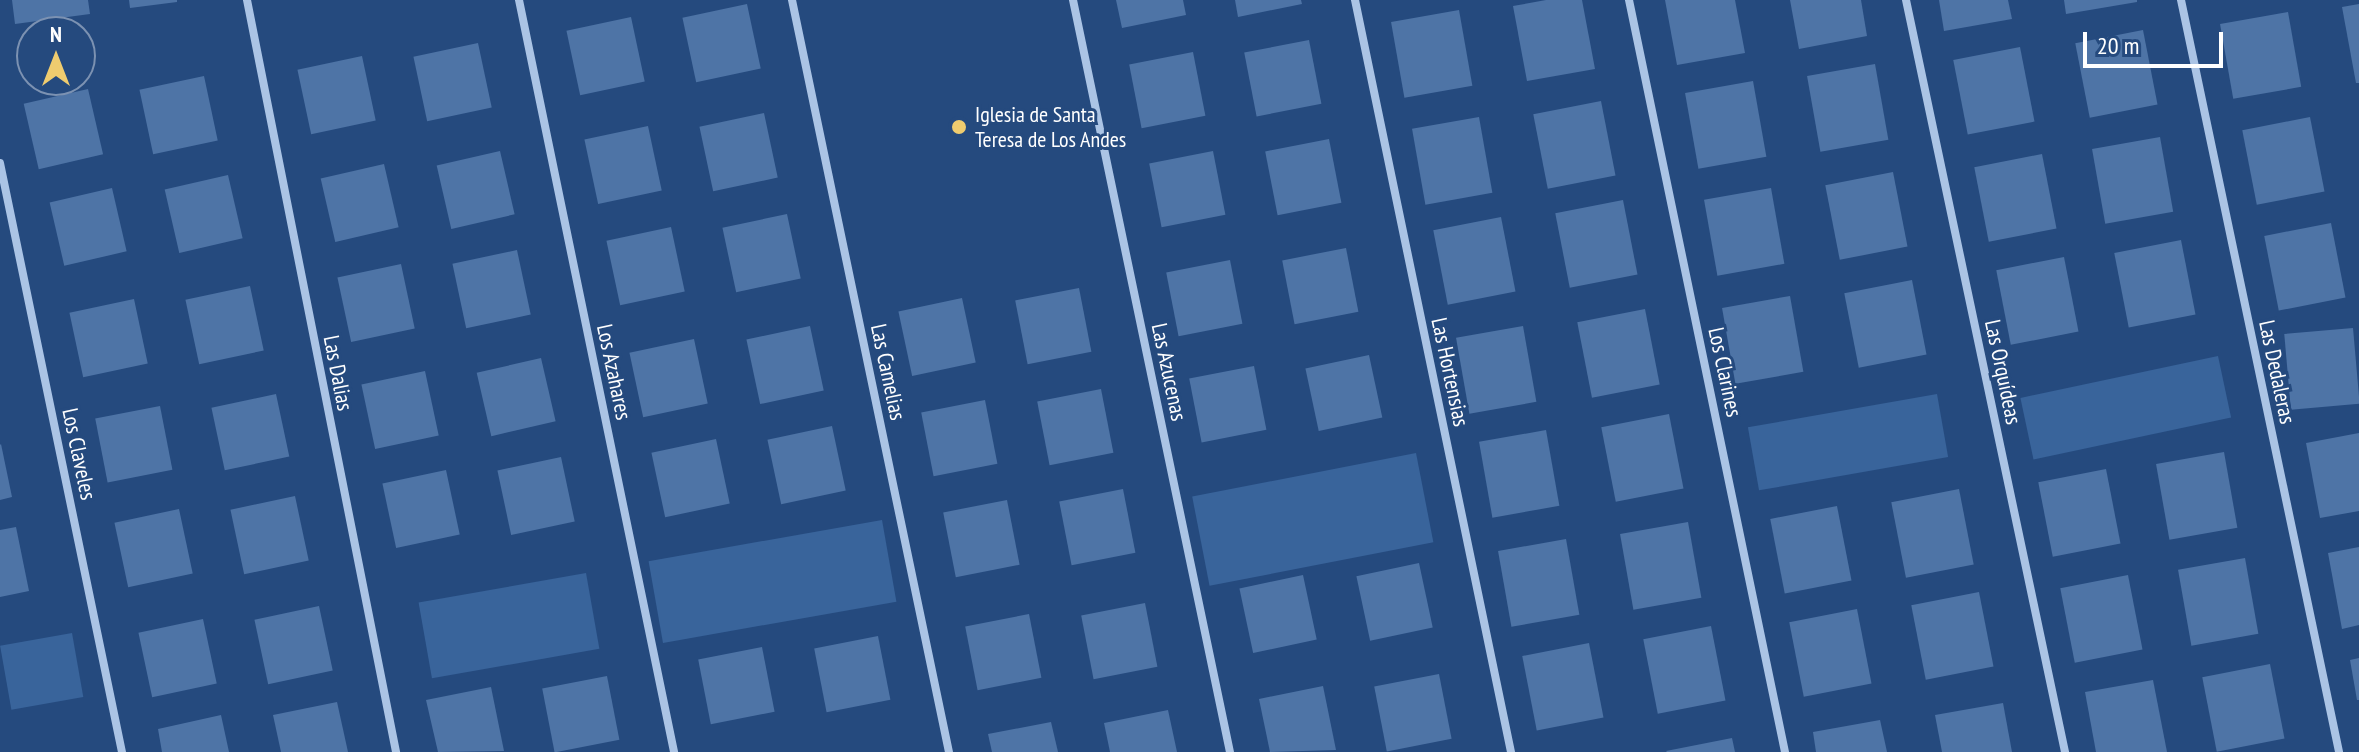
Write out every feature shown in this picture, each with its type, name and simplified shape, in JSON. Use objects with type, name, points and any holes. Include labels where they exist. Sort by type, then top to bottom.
[{"type":"street","name":"Las Dalias","points":[[247,0],[396,752]]},
{"type":"street","name":"Los Azahares","points":[[519,0],[674,752]]},
{"type":"street","name":"Las Camelias","points":[[792,0],[949,752]]},
{"type":"street","name":"Las Azucenas","points":[[1073,0],[1230,752]]},
{"type":"street","name":"Las Hortensias","points":[[1355,0],[1511,752]]},
{"type":"street","name":"Los Clarines","points":[[1629,0],[1785,752]]},
{"type":"street","name":"Las Orquídeas","points":[[1906,0],[2065,752]]},
{"type":"street","name":"Las Dedaleras","points":[[2181,0],[2339,752]]},
{"type":"street","name":"Los Claveles","points":[[0,163],[122,752]]},
{"type":"shaded area","points":[[2218,356],[2231,418],[2034,460],[2020,398]]},
{"type":"shaded area","points":[[1937,394],[1948,457],[1759,490],[1748,427]]},
{"type":"shaded area","points":[[1416,453],[1433,542],[1210,586],[1192,497]]},
{"type":"shaded area","points":[[882,520],[896,602],[663,643],[649,561]]},
{"type":"shaded area","points":[[586,573],[599,649],[432,678],[419,603]]},
{"type":"shaded area","points":[[72,633],[83,697],[11,710],[0,646]]},
{"type":"building","points":[[12,0],[88,0],[90,14],[16,16],[15,24]]},
{"type":"building","points":[[129,0],[177,0],[177,2],[130,8]]},
{"type":"building","points":[[1116,0],[1183,0],[1186,15],[1122,28]]},
{"type":"building","points":[[1235,0],[1301,0],[1302,4],[1238,17]]},
{"type":"building","points":[[1546,0],[1582,0],[1595,69],[1527,81],[1513,6]]},
{"type":"building","points":[[1665,0],[1735,0],[1745,53],[1677,65]]},
{"type":"building","points":[[1790,0],[1861,0],[1867,36],[1799,49]]},
{"type":"building","points":[[1939,0],[2008,0],[2012,19],[1944,31]]},
{"type":"building","points":[[2064,0],[2137,0],[2137,2],[2066,14]]},
{"type":"building","points":[[747,4],[761,69],[696,82],[682,18]]},
{"type":"building","points":[[2359,4],[2359,83],[2356,83],[2342,7]]},
{"type":"building","points":[[1459,10],[1472,86],[1404,98],[1391,22]]},
{"type":"building","points":[[2288,12],[2301,87],[2233,99],[2220,24]]},
{"type":"building","points":[[631,17],[645,82],[580,95],[566,31]]},
{"type":"building","points":[[2143,30],[2158,105],[2090,118],[2075,43]]},
{"type":"building","points":[[1309,40],[1321,104],[1257,116],[1244,53]]},
{"type":"building","points":[[478,43],[492,108],[427,121],[413,57]]},
{"type":"building","points":[[2020,47],[2035,122],[1968,135],[1953,60]]},
{"type":"building","points":[[1193,52],[1205,116],[1142,128],[1129,64]]},
{"type":"building","points":[[362,56],[376,121],[311,134],[297,70]]},
{"type":"building","points":[[1875,64],[1888,140],[1820,152],[1807,76]]},
{"type":"building","points":[[204,76],[218,141],[153,154],[139,90]]},
{"type":"building","points":[[1753,81],[1766,157],[1698,169],[1685,93]]},
{"type":"building","points":[[58,96],[90,96],[103,154],[39,169],[24,104]]},
{"type":"building","points":[[1601,101],[1616,176],[1548,189],[1533,114]]},
{"type":"building","points":[[764,113],[778,178],[713,191],[699,127]]},
{"type":"building","points":[[1479,117],[1492,193],[1425,205],[1412,129]]},
{"type":"building","points":[[2310,117],[2325,192],[2257,205],[2242,130]]},
{"type":"building","points":[[648,126],[662,191],[598,204],[584,140]]},
{"type":"building","points":[[2160,137],[2173,212],[2105,224],[2092,149]]},
{"type":"building","points":[[1329,139],[1341,203],[1278,215],[1265,151]]},
{"type":"building","points":[[500,151],[515,214],[451,229],[437,166]]},
{"type":"building","points":[[1213,151],[1225,215],[1162,227],[1149,163]]},
{"type":"building","points":[[2042,154],[2057,229],[1989,242],[1974,167]]},
{"type":"building","points":[[384,164],[399,227],[335,242],[321,179]]},
{"type":"building","points":[[1893,172],[1908,247],[1840,260],[1825,185]]},
{"type":"building","points":[[228,175],[243,238],[179,253],[165,190]]},
{"type":"building","points":[[112,188],[127,251],[64,266],[50,202]]},
{"type":"building","points":[[1771,188],[1784,264],[1717,276],[1704,200]]},
{"type":"building","points":[[1623,200],[1638,275],[1570,288],[1555,213]]},
{"type":"building","points":[[787,214],[801,279],[736,292],[722,228]]},
{"type":"building","points":[[1501,217],[1516,292],[1448,305],[1433,230]]},
{"type":"building","points":[[2331,223],[2346,298],[2279,311],[2264,236]]},
{"type":"building","points":[[671,227],[685,292],[620,305],[606,241]]},
{"type":"building","points":[[2181,240],[2196,315],[2129,328],[2114,253]]},
{"type":"building","points":[[1346,248],[1358,312],[1295,324],[1282,260]]},
{"type":"building","points":[[517,250],[531,315],[466,328],[452,264]]},
{"type":"building","points":[[2064,257],[2079,332],[2011,345],[1996,270]]},
{"type":"building","points":[[1230,260],[1242,324],[1179,336],[1166,272]]},
{"type":"building","points":[[401,264],[415,329],[351,342],[337,278]]},
{"type":"building","points":[[1912,280],[1927,355],[1859,368],[1844,293]]},
{"type":"building","points":[[250,286],[264,351],[199,364],[185,300]]},
{"type":"building","points":[[1079,288],[1091,352],[1028,364],[1015,300]]},
{"type":"building","points":[[1790,296],[1803,372],[1735,384],[1722,308]]},
{"type":"building","points":[[962,298],[976,363],[912,376],[898,312]]},
{"type":"building","points":[[134,299],[148,364],[83,377],[69,313]]},
{"type":"building","points":[[1645,309],[1660,385],[1592,398],[1577,322]]},
{"type":"building","points":[[810,326],[824,391],[760,404],[746,340]]},
{"type":"building","points":[[1523,326],[1536,402],[1469,414],[1456,338]]},
{"type":"building","points":[[2353,328],[2359,404],[2291,410],[2284,334]]},
{"type":"building","points":[[694,339],[708,404],[643,417],[629,353]]},
{"type":"building","points":[[1369,355],[1382,418],[1319,431],[1305,369]]},
{"type":"building","points":[[541,358],[556,421],[491,436],[477,373]]},
{"type":"building","points":[[1254,366],[1266,430],[1202,442],[1189,379]]},
{"type":"building","points":[[425,371],[439,436],[375,449],[361,385]]},
{"type":"building","points":[[1101,389],[1113,453],[1050,465],[1037,401]]},
{"type":"building","points":[[276,394],[289,457],[225,470],[211,408]]},
{"type":"building","points":[[985,400],[997,464],[934,476],[921,412]]},
{"type":"building","points":[[160,406],[172,470],[108,482],[95,419]]},
{"type":"building","points":[[1669,414],[1684,489],[1616,502],[1601,427]]},
{"type":"building","points":[[832,426],[846,491],[781,504],[767,440]]},
{"type":"building","points":[[1546,430],[1559,506],[1492,518],[1479,442]]},
{"type":"building","points":[[2359,433],[2359,511],[2320,518],[2306,443]]},
{"type":"building","points":[[716,439],[730,504],[665,517],[651,453]]},
{"type":"building","points":[[0,445],[12,497],[0,500]]},
{"type":"building","points":[[2224,452],[2237,528],[2169,540],[2156,464]]},
{"type":"building","points":[[561,457],[575,522],[511,535],[497,471]]},
{"type":"building","points":[[2106,469],[2121,544],[2053,557],[2038,482]]},
{"type":"building","points":[[446,470],[460,535],[396,548],[382,484]]},
{"type":"building","points":[[1123,489],[1135,553],[1072,565],[1059,501]]},
{"type":"building","points":[[1959,489],[1974,565],[1906,578],[1891,502]]},
{"type":"building","points":[[295,496],[309,561],[244,574],[230,510]]},
{"type":"building","points":[[1007,500],[1020,565],[956,577],[943,512]]},
{"type":"building","points":[[1837,506],[1852,581],[1785,594],[1770,519]]},
{"type":"building","points":[[179,509],[193,574],[128,587],[114,523]]},
{"type":"building","points":[[1688,522],[1701,598],[1633,610],[1620,534]]},
{"type":"building","points":[[16,527],[29,591],[0,597],[0,530]]},
{"type":"building","points":[[1566,539],[1579,615],[1511,627],[1498,551]]},
{"type":"building","points":[[2359,547],[2359,625],[2342,629],[2328,553]]},
{"type":"building","points":[[2245,558],[2258,634],[2191,646],[2178,570]]},
{"type":"building","points":[[1419,563],[1433,628],[1370,641],[1356,576]]},
{"type":"building","points":[[1303,575],[1317,640],[1253,653],[1239,589]]},
{"type":"building","points":[[2128,575],[2143,650],[2075,663],[2060,588]]},
{"type":"building","points":[[1979,592],[1994,667],[1926,680],[1911,605]]},
{"type":"building","points":[[1145,603],[1157,667],[1094,679],[1081,615]]},
{"type":"building","points":[[319,606],[333,671],[268,684],[254,620]]},
{"type":"building","points":[[1857,609],[1872,684],[1804,697],[1789,622]]},
{"type":"building","points":[[1029,614],[1041,678],[978,690],[965,626]]},
{"type":"building","points":[[203,619],[217,684],[152,697],[138,633]]},
{"type":"building","points":[[1711,626],[1726,701],[1658,714],[1643,639]]},
{"type":"building","points":[[878,636],[890,700],[827,712],[814,648]]},
{"type":"building","points":[[1589,643],[1604,718],[1537,731],[1522,656]]},
{"type":"building","points":[[762,647],[775,712],[711,724],[698,659]]},
{"type":"building","points":[[2359,658],[2359,700],[2357,700],[2350,660]]},
{"type":"building","points":[[2270,664],[2285,739],[2217,752],[2202,677]]},
{"type":"building","points":[[1439,674],[1452,739],[1387,751],[1374,687]]},
{"type":"building","points":[[607,676],[619,740],[555,752],[542,689]]},
{"type":"building","points":[[2153,680],[2167,752],[2096,752],[2085,692]]},
{"type":"building","points":[[1323,686],[1336,750],[1270,752],[1259,699]]},
{"type":"building","points":[[491,687],[504,751],[438,752],[426,700]]},
{"type":"building","points":[[337,702],[348,752],[281,752],[273,715]]},
{"type":"building","points":[[2003,703],[2012,752],[1942,752],[1935,715]]},
{"type":"building","points":[[1168,710],[1177,752],[1110,752],[1104,723]]},
{"type":"building","points":[[221,715],[229,752],[162,752],[158,729]]},
{"type":"building","points":[[1880,720],[1887,752],[1816,752],[1813,732]]},
{"type":"building","points":[[1051,722],[1058,752],[992,752],[988,734]]},
{"type":"building","points":[[1732,738],[1735,752],[1666,751]]},
{"type":"place","name":"Iglesia de Santa Teresa de Los Andes","points":[[959,127]]}]
